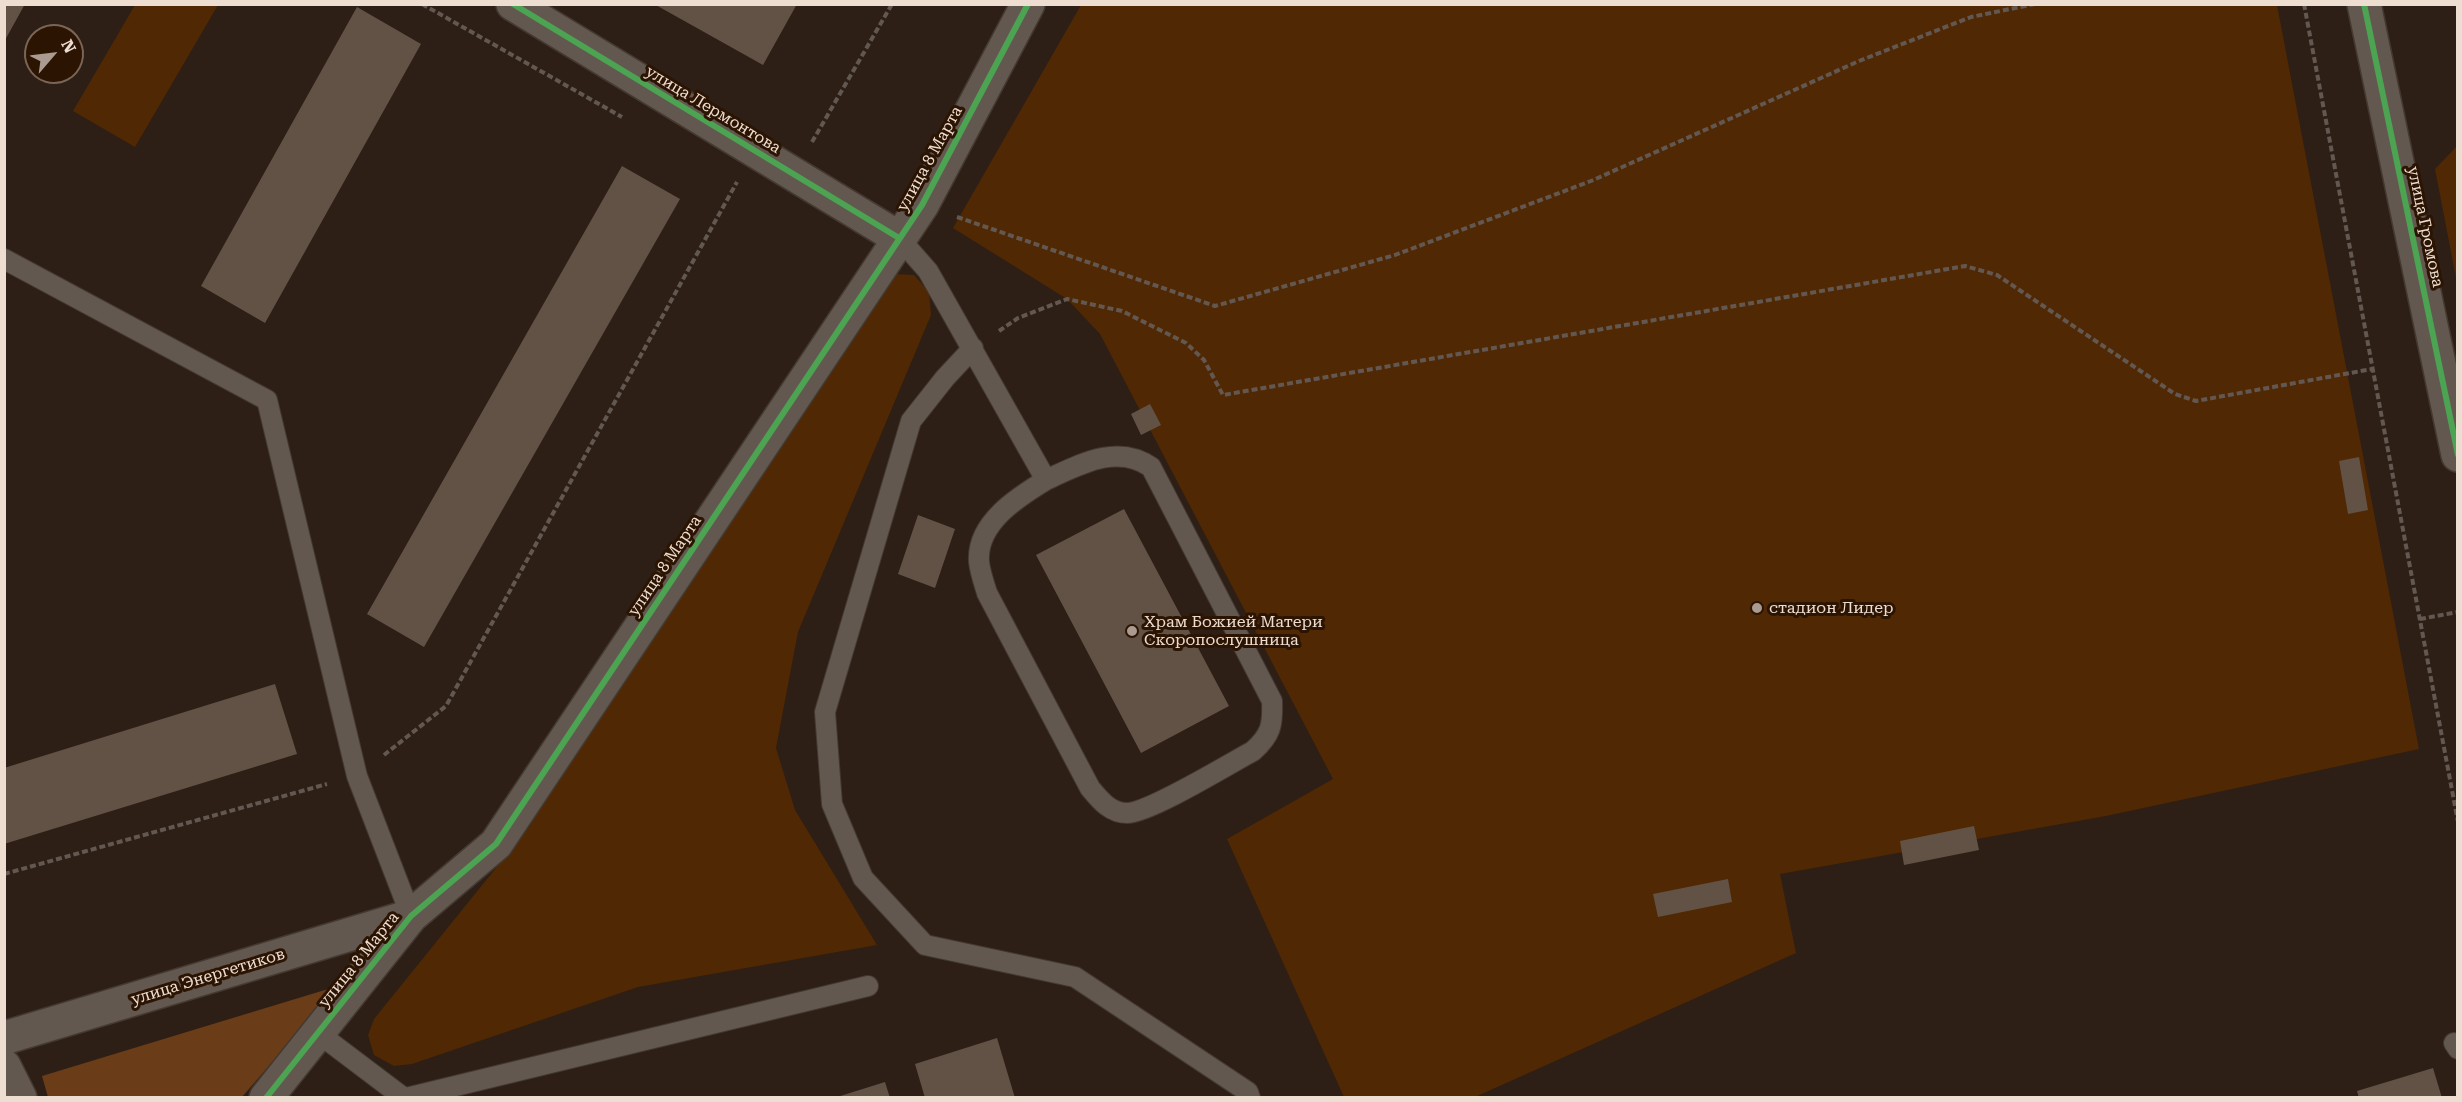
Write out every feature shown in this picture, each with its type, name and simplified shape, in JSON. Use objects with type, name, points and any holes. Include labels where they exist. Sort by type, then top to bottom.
[{"type":"street","name":"улица Лермонтова","points":[[513,4],[899,238]]},
{"type":"street","name":"улица 8 Марта","points":[[266,1098],[411,916],[496,844],[922,205],[1028,4]]},
{"type":"street","name":"улица Громова","points":[[2364,4],[2457,455]]},
{"type":"street","name":"улица Энергетиков","points":[[4,1038],[411,916]]},
{"type":"street","points":[[4,1066],[20,1098]]},
{"type":"lane","points":[[899,238],[928,271],[1046,480]]},
{"type":"lane","points":[[4,259],[267,400],[357,776],[411,916]]},
{"type":"lane","points":[[973,348],[945,378],[911,421],[825,712],[832,804],[863,878],[925,945],[1075,978],[1248,1092],[1250,1098]]},
{"type":"lane","points":[[1115,457],[1139,459],[1151,467],[1272,701],[1273,721],[1265,740],[1252,751],[1147,809],[1127,813],[1106,806],[1090,788],[987,593],[979,560],[986,531],[1001,512],[1020,496],[1046,480],[1091,459],[1115,457]]},
{"type":"lane","points":[[318,1033],[405,1098],[868,986]]},
{"type":"path","points":[[422,4],[625,119]]},
{"type":"path","points":[[727,176],[737,182],[794,175],[892,4]]},
{"type":"path","points":[[922,205],[1215,306],[1395,255],[1591,181],[1859,61],[1971,17],[2034,4]]},
{"type":"path","points":[[2304,4],[2457,822]]},
{"type":"path","points":[[4,874],[357,776],[447,706],[737,182]]},
{"type":"path","points":[[973,348],[1018,318],[1067,299],[1122,311],[1186,343],[1204,360],[1223,395],[1965,266],[1997,275],[2175,394],[2196,401],[2372,369]]},
{"type":"path","points":[[2420,619],[2457,612]]},
{"type":"shaded area","points":[[135,5],[218,5],[135,147],[73,111]]},
{"type":"shaded area","points":[[1081,5],[2277,5],[2419,749],[2106,816],[1780,874],[1796,953],[1475,1097],[1344,1097],[1227,839],[1333,779],[1100,334],[1067,299],[953,228]]},
{"type":"shaded area","points":[[2457,146],[2457,283],[2435,169]]},
{"type":"shaded area","points":[[893,274],[914,275],[929,292],[931,315],[798,632],[776,748],[795,810],[877,945],[638,987],[412,1064],[394,1066],[374,1055],[368,1035],[374,1019],[529,827],[702,526]]},
{"type":"shaded area","points":[[338,986],[242,1097],[48,1097],[42,1076]]},
{"type":"building","points":[[4,4],[25,4],[4,42]]},
{"type":"building","points":[[654,4],[797,4],[763,65]]},
{"type":"building","points":[[357,7],[421,44],[265,323],[201,286]]},
{"type":"building","points":[[622,166],[680,199],[424,647],[367,614]]},
{"type":"building","points":[[1150,404],[1161,425],[1141,435],[1131,414]]},
{"type":"building","points":[[2359,457],[2368,510],[2348,514],[2339,461]]},
{"type":"building","name":"Храм Божией Матери Скоропослушница","points":[[1124,509],[1229,706],[1141,753],[1036,555]]},
{"type":"building","points":[[918,515],[955,529],[935,588],[898,574]]},
{"type":"building","points":[[275,684],[297,754],[4,844],[4,768]]},
{"type":"building","points":[[1974,826],[1979,850],[1904,865],[1900,841]]},
{"type":"building","points":[[1728,879],[1732,902],[1658,917],[1653,894]]},
{"type":"building","points":[[997,1038],[1015,1098],[925,1098],[915,1064]]},
{"type":"building","points":[[2433,1068],[2442,1098],[2359,1098],[2357,1091]]},
{"type":"building","points":[[885,1082],[890,1098],[837,1098],[837,1097]]},
{"type":"cycle path","points":[[513,4],[899,238]]},
{"type":"cycle path","points":[[266,1098],[411,916],[496,844],[922,205],[1028,4]]},
{"type":"cycle path","points":[[2364,4],[2458,455]]},
{"type":"place","name":"стадион Лидер","points":[[1757,608]]},
{"type":"place","name":"Храм Божией Матери Скоропослушница","points":[[1132,631]]}]
